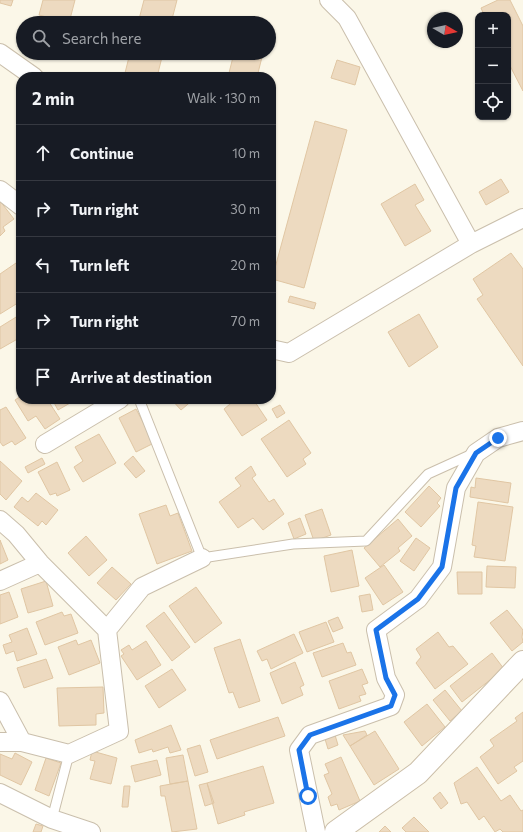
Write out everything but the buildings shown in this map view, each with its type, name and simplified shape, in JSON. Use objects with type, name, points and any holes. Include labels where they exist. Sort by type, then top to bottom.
[{"type":"street","points":[[329,0],[347,18],[471,244]]},
{"type":"street","points":[[0,53],[27,72]]},
{"type":"street","points":[[0,190],[16,202]]},
{"type":"street","points":[[276,350],[289,353],[471,244],[523,218]]},
{"type":"street","points":[[45,444],[112,404]]},
{"type":"street","points":[[316,832],[299,750],[310,735],[391,706],[395,695],[386,678],[376,630],[418,599],[442,567],[456,488],[476,453],[498,438],[523,431]]},
{"type":"street","points":[[0,520],[16,534],[40,563],[107,630],[119,731],[69,754],[22,742],[0,742]]},
{"type":"street","points":[[107,630],[142,587],[202,558]]},
{"type":"street","points":[[0,580],[40,563]]},
{"type":"street","points":[[336,832],[418,773],[523,662]]},
{"type":"street","points":[[0,701],[22,742]]},
{"type":"street","points":[[0,793],[52,819],[91,832]]},
{"type":"lane","points":[[140,404],[202,558],[293,544],[366,541],[428,474],[476,453]]},
{"type":"lane","points":[[52,819],[69,754]]},
{"type":"route","points":[[308,796],[299,750],[310,735],[327,731],[391,706],[395,695],[386,678],[376,630],[418,599],[442,567],[456,488],[476,453],[498,438]]}]
